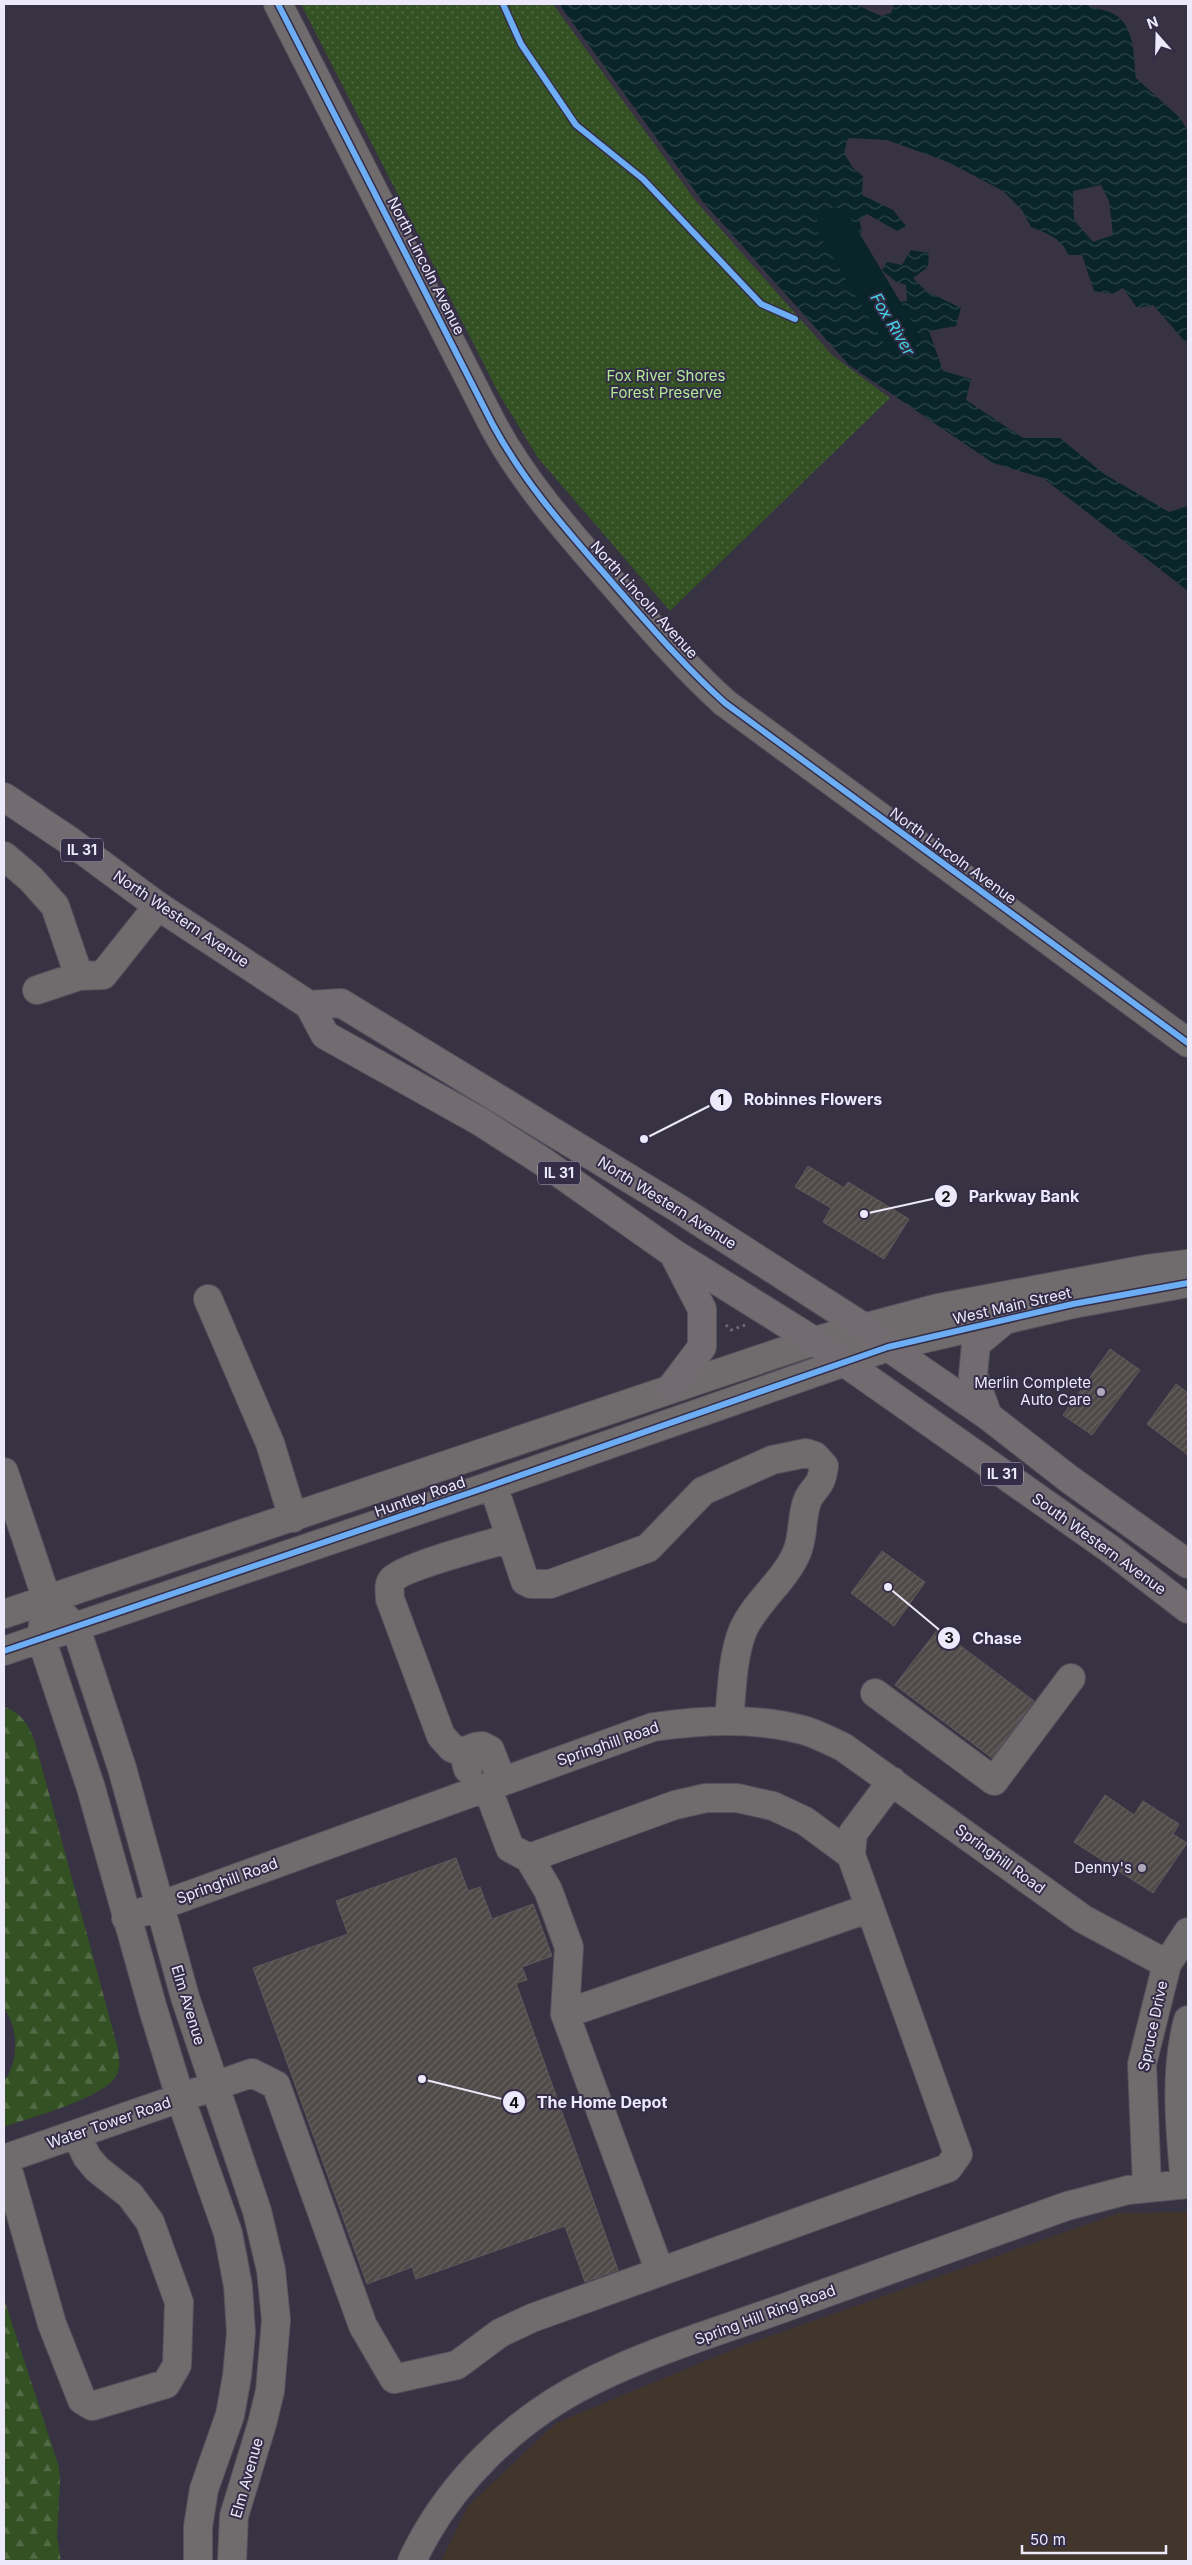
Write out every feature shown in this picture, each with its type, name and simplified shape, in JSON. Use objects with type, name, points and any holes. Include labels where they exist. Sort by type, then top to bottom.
[{"type":"main road","name":"North Western Avenue","points":[[4,797],[70,841],[158,906],[310,1006],[325,1035],[481,1122],[545,1163],[673,1253],[814,1341]]},
{"type":"main road","name":"North Western Avenue","points":[[310,1006],[342,1003],[349,1007],[681,1210],[865,1328]]},
{"type":"main road","points":[[671,1388],[702,1347],[702,1309],[673,1253]]},
{"type":"main road","points":[[988,1416],[973,1375],[976,1344],[1006,1319]]},
{"type":"main road","points":[[865,1328],[888,1347],[988,1416],[1069,1479],[1188,1564]]},
{"type":"main road","name":"South Western Avenue","points":[[814,1341],[1110,1549],[1188,1609]]},
{"type":"street","name":"North Lincoln Avenue","points":[[278,4],[496,430],[520,470],[558,521],[688,668],[725,703],[1188,1043]]},
{"type":"street","points":[[4,856],[31,879],[55,906],[79,976]]},
{"type":"street","points":[[37,990],[79,976],[103,975],[158,906]]},
{"type":"street","name":"West Main Street","points":[[814,1341],[938,1308],[1147,1269],[1188,1264]]},
{"type":"street","name":"West Main Street","points":[[842,1362],[888,1347],[1006,1319],[1188,1283]]},
{"type":"street","points":[[208,1299],[270,1443],[293,1518]]},
{"type":"street","name":"Huntley Road","points":[[4,1614],[814,1341]]},
{"type":"street","name":"Huntley Road","points":[[4,1651],[493,1485],[842,1362]]},
{"type":"street","points":[[493,1485],[525,1580],[531,1584],[550,1584],[648,1548],[704,1491],[772,1460],[806,1453],[815,1456],[824,1466],[822,1483],[808,1500],[797,1552],[783,1574],[759,1604],[743,1631],[733,1678],[729,1720]]},
{"type":"street","name":"Elm Avenue","points":[[4,1472],[47,1600],[76,1628],[122,1768],[185,1997],[266,2242],[275,2295],[275,2348],[270,2391],[262,2424],[234,2516],[232,2561]]},
{"type":"street","points":[[511,1538],[413,1569],[392,1578],[389,1586],[390,1599],[441,1736],[452,1748],[466,1753],[465,1760],[488,1786],[510,1848],[529,1858],[548,1890],[569,1947],[565,2014],[660,2272],[948,2168],[958,2154],[851,1856],[853,1833],[892,1781]]},
{"type":"street","name":"Elm Avenue","points":[[47,1600],[41,1638],[91,1788],[126,1918],[180,2098],[228,2233],[238,2286],[241,2333],[237,2376],[230,2415],[204,2489],[198,2527],[198,2561]]},
{"type":"street","points":[[875,1693],[994,1782],[1071,1678]]},
{"type":"street","name":"Springhill Road","points":[[126,1918],[653,1727],[729,1720],[768,1723],[805,1731],[843,1746],[1083,1919],[1167,1964]]},
{"type":"street","points":[[529,1858],[675,1805],[706,1798],[737,1798],[773,1806],[805,1821],[851,1856]]},
{"type":"street","points":[[565,2014],[870,1908]]},
{"type":"street","name":"Spruce Drive","points":[[1148,2187],[1142,2064],[1167,1964],[1188,1932]]},
{"type":"street","points":[[1187,2184],[1179,2118],[1181,2061],[1188,2020]]},
{"type":"street","name":"Water Tower Road","points":[[4,2159],[252,2073],[276,2085],[363,2326],[394,2379],[457,2365],[500,2333],[660,2272]]},
{"type":"street","points":[[4,2159],[52,2324],[82,2400],[92,2406],[166,2384],[177,2365],[180,2302],[150,2222],[130,2195],[96,2169],[87,2157],[76,2134]]},
{"type":"street","name":"Spring Hill Ring Road","points":[[412,2561],[426,2535],[456,2491],[487,2456],[541,2411],[593,2380],[663,2351],[1067,2206],[1100,2196],[1148,2187],[1187,2184]]},
{"type":"street","name":"Elm Avenue","points":[[230,2415],[262,2424]]},
{"type":"path","points":[[503,4],[521,44],[576,125],[643,179],[761,304],[795,319]]},
{"type":"path","points":[[726,1325],[733,1331],[746,1325]]},
{"type":"shaded area","points":[[1188,2212],[1188,2561],[441,2561],[468,2506],[556,2423],[739,2347],[1119,2213]]},
{"type":"green space","name":"Fox River Shores Forest Preserve","points":[[301,4],[553,4],[695,200],[832,355],[890,398],[670,611],[538,458],[499,394]]},
{"type":"green space","points":[[4,1707],[15,1712],[24,1720],[35,1742],[118,2049],[119,2070],[109,2084],[97,2092],[65,2106],[4,2127],[4,2081],[15,2055],[15,2035],[4,2009]]},
{"type":"green space","points":[[4,2299],[59,2467],[57,2537],[61,2561],[4,2561]]},
{"type":"water","points":[[559,4],[855,4],[881,16],[891,13],[894,4],[1085,4],[1114,14],[1126,26],[1130,34],[1134,52],[1136,78],[1179,117],[1188,131],[1188,345],[1153,305],[1137,308],[1123,288],[1112,294],[1094,291],[1082,255],[1068,255],[1058,240],[1031,227],[1022,210],[1003,191],[948,162],[887,140],[848,138],[844,153],[853,168],[863,176],[862,195],[893,210],[906,226],[897,231],[867,214],[859,220],[862,231],[855,243],[867,262],[854,269],[868,284],[872,293],[891,303],[907,301],[906,285],[895,281],[882,270],[887,262],[902,265],[911,250],[929,253],[928,267],[913,278],[926,291],[961,308],[956,326],[929,331],[943,371],[971,379],[966,400],[1023,438],[1060,438],[1104,474],[1169,512],[1188,506],[1188,591],[1043,478],[993,463],[849,365],[703,202]],"holes":[[[1101,185],[1109,201],[1113,235],[1093,242],[1074,220],[1073,191]]]},
{"type":"building","points":[[808,1166],[844,1188],[848,1182],[909,1219],[884,1259],[823,1222],[831,1208],[795,1187]]},
{"type":"building","name":"Merlin Complete Auto Care","points":[[1110,1349],[1140,1370],[1092,1435],[1063,1415]]},
{"type":"building","points":[[1176,1384],[1188,1393],[1188,1455],[1147,1424]]},
{"type":"building","points":[[882,1551],[925,1582],[894,1626],[851,1593]]},
{"type":"building","points":[[938,1629],[1034,1701],[992,1758],[895,1685]]},
{"type":"building","name":"Denny's","points":[[1105,1795],[1134,1815],[1143,1801],[1179,1824],[1173,1834],[1187,1843],[1153,1893],[1074,1842]]},
{"type":"building","points":[[456,1858],[468,1891],[480,1887],[492,1919],[533,1904],[552,1956],[522,1967],[527,1980],[516,1983],[618,2270],[585,2282],[565,2226],[416,2279],[412,2267],[367,2284],[253,1968],[348,1934],[336,1901]]},
{"type":"waterway","name":"Fox River","points":[[834,225],[901,337]]},
{"type":"cycle path","points":[[278,4],[506,447],[550,509],[642,617],[682,661],[725,703],[1188,1043]]},
{"type":"cycle path","points":[[503,4],[521,44],[576,125],[643,179],[761,304],[795,319]]},
{"type":"cycle path","points":[[4,1651],[481,1489],[888,1347],[1073,1304],[1188,1283]]},
{"type":"place","name":"Robinnes Flowers","points":[[644,1139]]},
{"type":"place","name":"Parkway Bank","points":[[864,1214]]},
{"type":"place","name":"Merlin Complete Auto Care","points":[[1101,1392]]},
{"type":"place","name":"Chase","points":[[888,1587]]},
{"type":"place","name":"Denny's","points":[[1142,1868]]},
{"type":"place","name":"The Home Depot","points":[[422,2079]]}]
